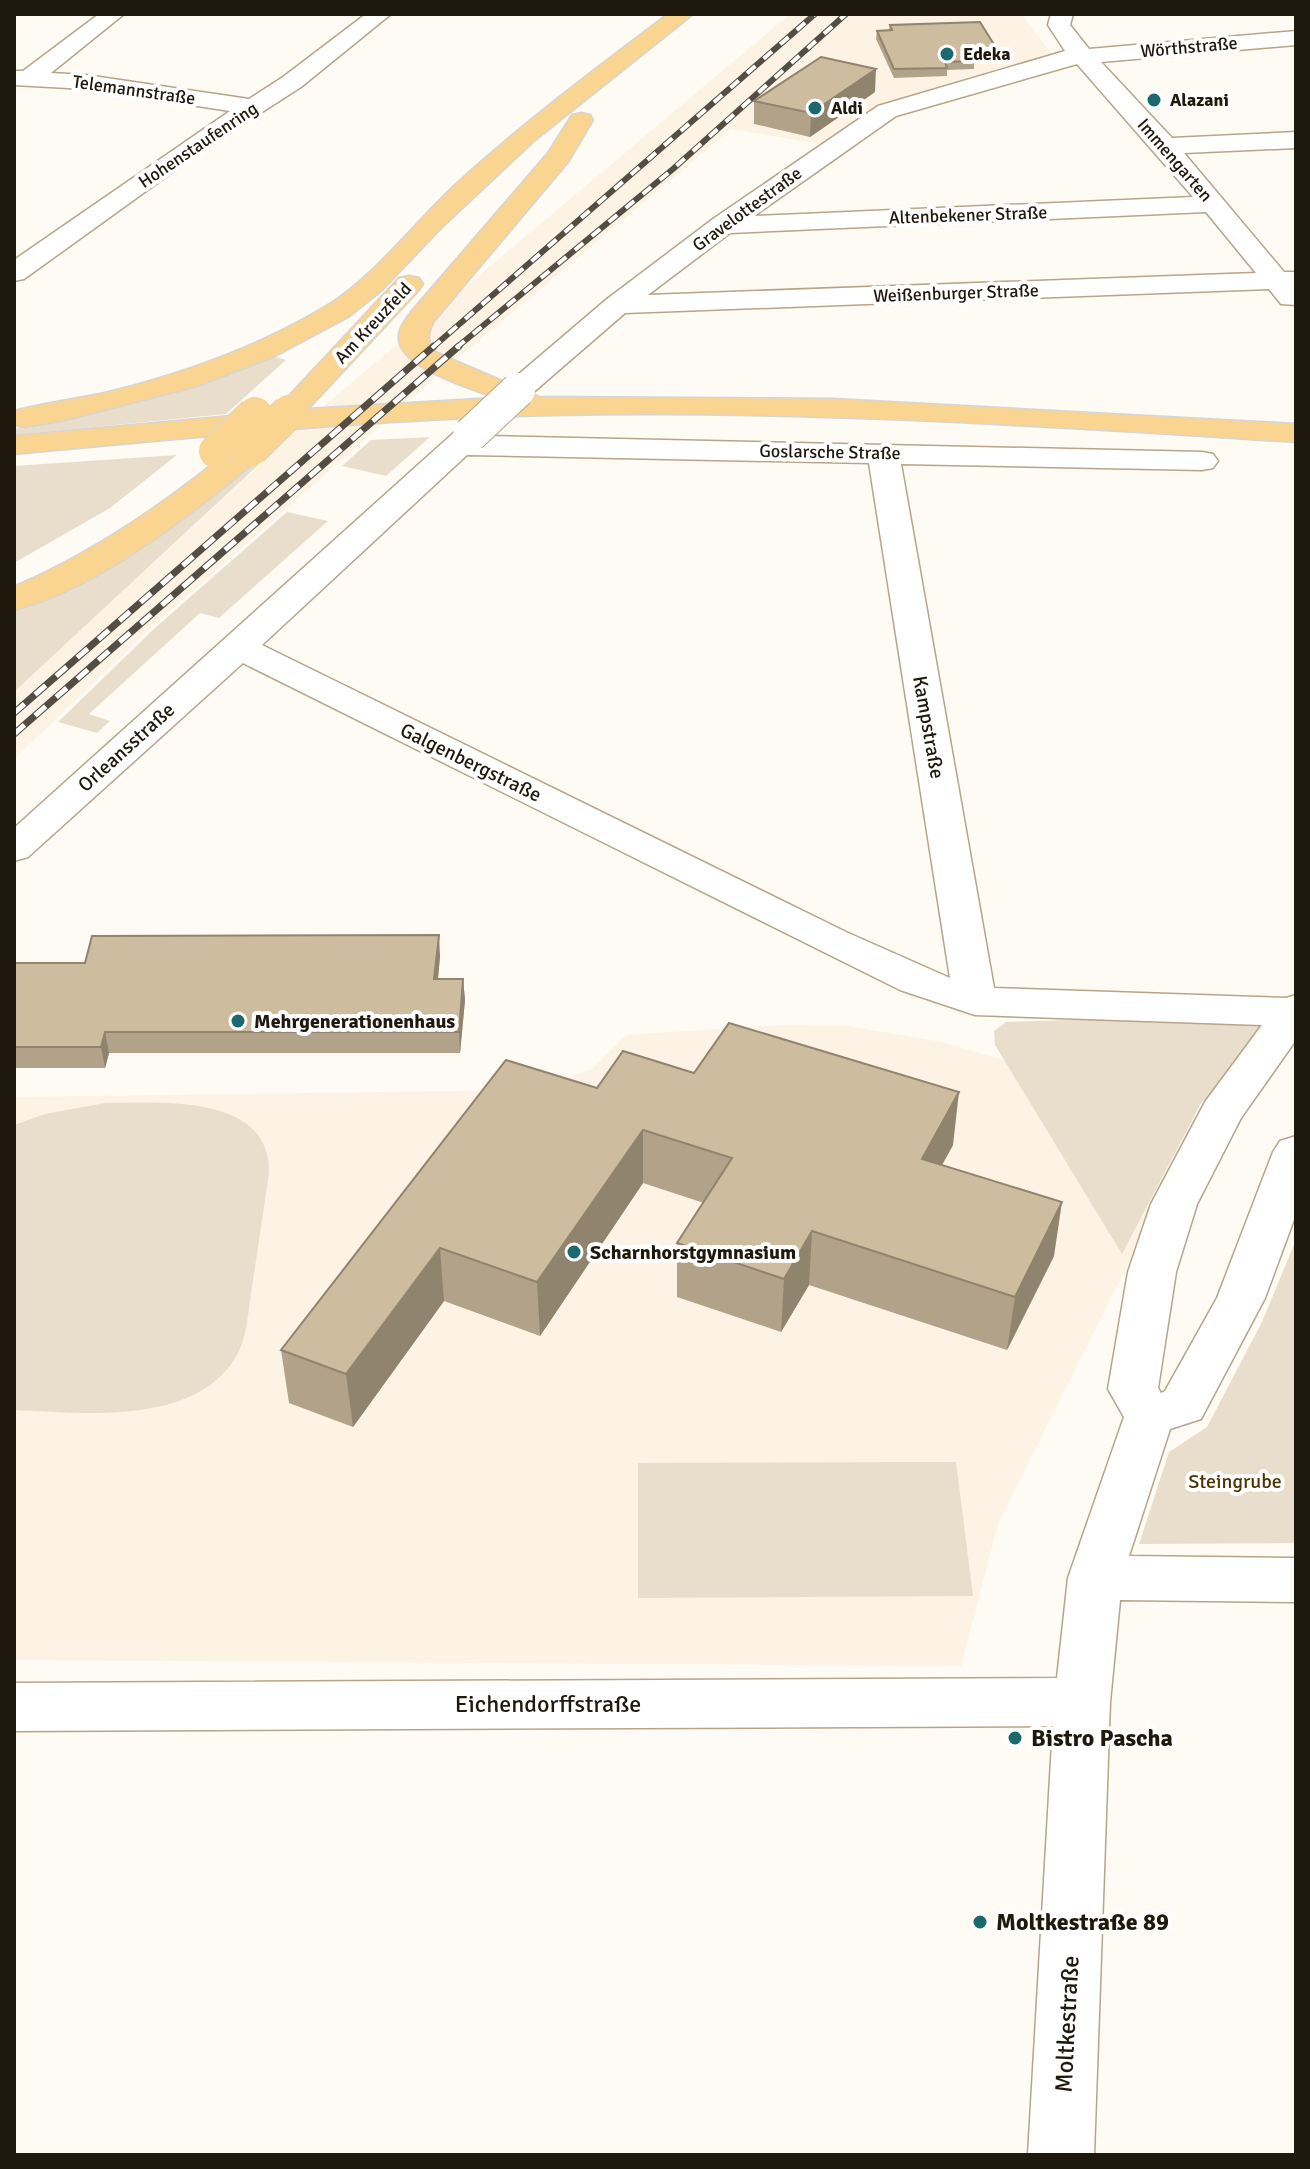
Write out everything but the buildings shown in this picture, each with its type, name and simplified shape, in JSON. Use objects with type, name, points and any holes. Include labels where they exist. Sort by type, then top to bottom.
[{"type":"main road","name":"Am Kreuzfeld","points":[[14,600],[116,551],[176,510],[251,449],[498,190],[581,120],[691,19]]},
{"type":"main road","name":"Am Kreuzfeld","points":[[14,420],[131,396],[217,370],[313,326],[365,292],[421,232],[509,149],[691,19]]},
{"type":"main road","points":[[552,406],[509,394],[438,365],[418,351],[413,333],[421,318],[559,157],[581,120]]},
{"type":"main road","points":[[14,581],[63,557],[131,514],[202,441],[255,414],[320,349],[365,292]]},
{"type":"main road","points":[[14,445],[202,441],[416,411],[552,406],[903,408],[1296,433]]},
{"type":"main road","points":[[14,458],[202,441],[460,424],[685,420],[1004,429],[1296,451]]},
{"type":"street","points":[[22,78],[113,14]]},
{"type":"street","name":"Hohenstaufenring","points":[[14,273],[197,143],[330,54],[380,14]]},
{"type":"street","name":"Immengarten","points":[[1062,14],[1061,30],[1082,57],[1165,146],[1212,204],[1287,281],[1296,305]]},
{"type":"street","name":"Wörthstraße","points":[[1082,57],[1296,38]]},
{"type":"street","name":"Gravelottestraße","points":[[464,440],[617,305],[723,225],[887,111],[1049,62],[1082,57]]},
{"type":"street","name":"Telemannstraße","points":[[22,78],[86,82],[253,107]]},
{"type":"street","points":[[1165,146],[1296,140]]},
{"type":"street","name":"Altenbekener Straße","points":[[723,225],[1212,204]]},
{"type":"street","name":"Weißenburger Straße","points":[[617,305],[1287,281]]},
{"type":"street","points":[[239,647],[464,440]]},
{"type":"street","name":"Goslarsche Straße","points":[[464,440],[1202,461]]},
{"type":"street","name":"Kampstraße","points":[[883,453],[975,1001]]},
{"type":"street","name":"Orleansstraße","points":[[14,849],[239,647]]},
{"type":"street","name":"Galgenbergstraße","points":[[239,647],[831,941],[915,981],[975,1001]]},
{"type":"street","points":[[975,1001],[1296,1013]]},
{"type":"street","points":[[1082,1702],[1095,1578],[1149,1416],[1133,1389],[1152,1272],[1174,1204],[1221,1113],[1296,1013]]},
{"type":"street","points":[[1149,1416],[1183,1405],[1241,1298],[1296,1152]]},
{"type":"street","points":[[1095,1578],[1296,1580]]},
{"type":"street","name":"Eichendorffstraße","points":[[14,1707],[1082,1702]]},
{"type":"street","name":"Moltkestraße","points":[[1061,2155],[1082,1702]]},
{"type":"shaded area","points":[[790,14],[1021,14],[1051,53],[906,96],[825,145],[731,129],[452,363],[153,626],[14,759],[14,692],[324,406]]},
{"type":"shaded area","name":"Scharnhorstgymnasium","points":[[781,1025],[848,1026],[942,1042],[1201,1118],[999,1521],[961,1666],[14,1660],[14,1097],[527,1090],[592,1069],[626,1035]]},
{"type":"green space","points":[[273,356],[286,360],[226,414],[14,435],[14,429],[146,400]]},
{"type":"green space","points":[[430,437],[386,476],[342,466],[371,440]]},
{"type":"green space","points":[[282,443],[14,692],[14,611],[84,583],[145,548]]},
{"type":"green space","points":[[177,455],[110,508],[14,563],[14,466]]},
{"type":"green space","points":[[287,512],[328,521],[219,618],[200,613],[89,714],[110,721],[97,733],[58,722],[156,627]]},
{"type":"green space","points":[[1295,1012],[1201,1103],[1122,1254],[995,1045],[994,1031],[1006,1022]]},
{"type":"green space","points":[[105,1103],[181,1104],[208,1108],[232,1116],[252,1128],[265,1147],[269,1173],[243,1339],[238,1353],[220,1377],[196,1394],[168,1404],[105,1413],[14,1410],[14,1125],[45,1114]]},
{"type":"green space","name":"Steingrube","points":[[1296,1240],[1296,1543],[1139,1544],[1169,1452],[1207,1427],[1262,1322]]},
{"type":"green space","points":[[956,1462],[973,1596],[638,1598],[638,1463]]},
{"type":"railway","points":[[432,348],[815,14]]},
{"type":"railway","points":[[456,348],[673,169],[846,14]]},
{"type":"railway","points":[[14,713],[434,346]]},
{"type":"railway","points":[[14,734],[459,346]]},
{"type":"place","name":"Edeka","points":[[947,54]]},
{"type":"place","name":"Alazani","points":[[1154,100]]},
{"type":"place","name":"Aldi","points":[[815,108]]},
{"type":"place","name":"Mehrgenerationenhaus","points":[[238,1021]]},
{"type":"place","name":"Scharnhorstgymnasium","points":[[574,1252]]},
{"type":"place","name":"Bistro Pascha","points":[[1015,1738]]},
{"type":"place","name":"Moltkestraße 89","points":[[980,1922]]}]
